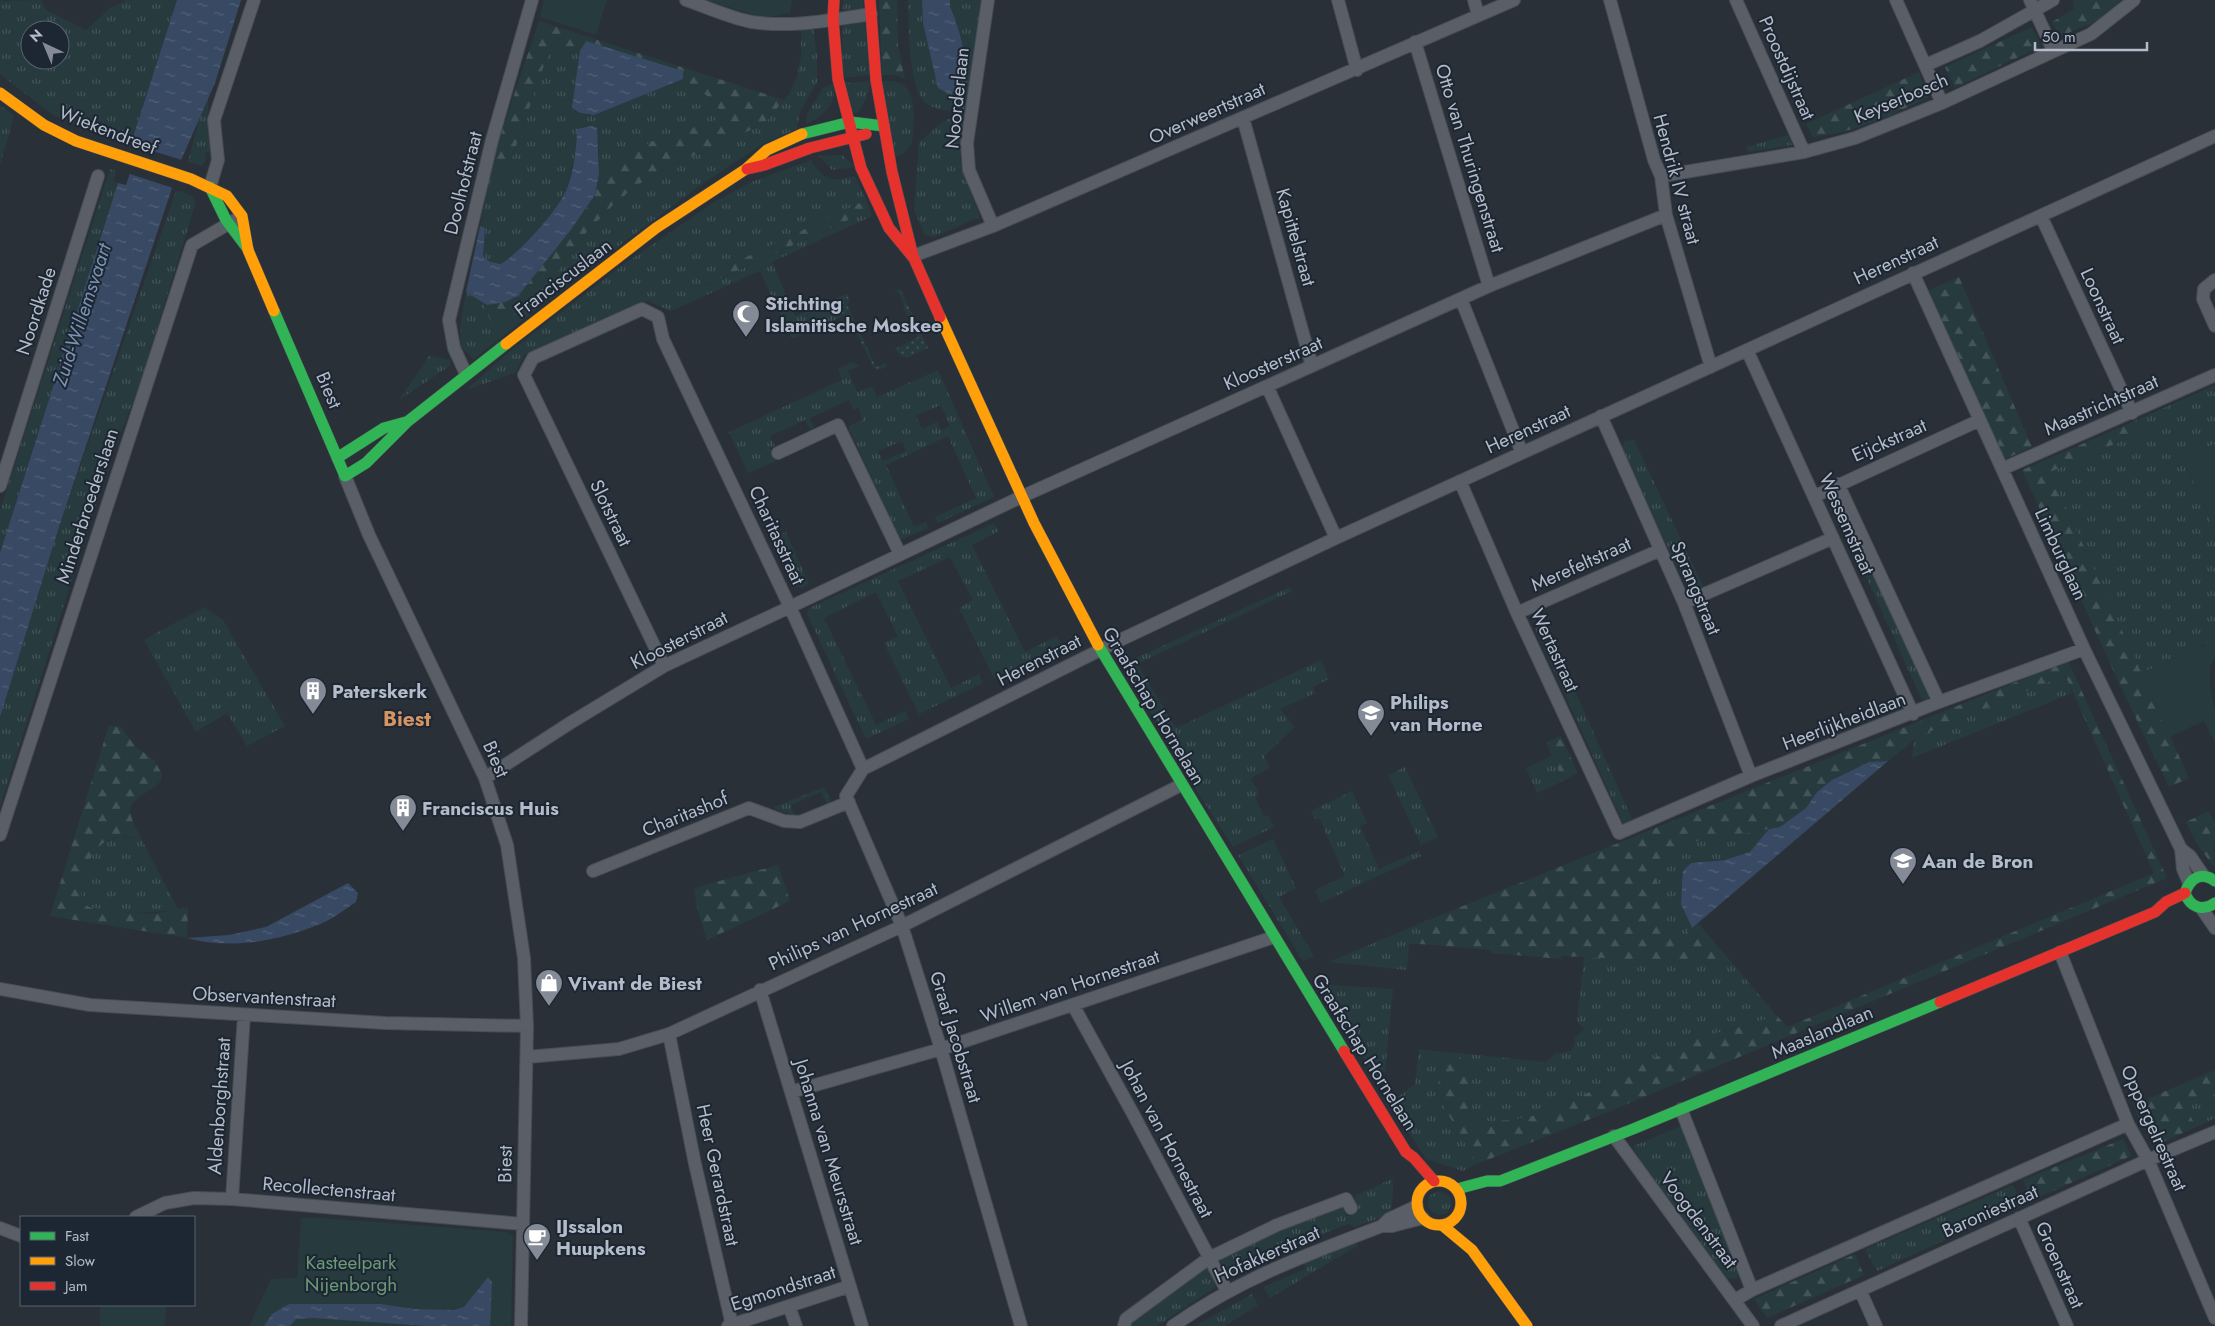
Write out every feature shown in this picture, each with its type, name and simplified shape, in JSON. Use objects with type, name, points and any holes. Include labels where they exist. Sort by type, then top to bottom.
[{"type":"street","points":[[210,187],[218,160],[214,120],[254,0]]},
{"type":"street","name":"Doolhofstraat","points":[[466,374],[454,348],[449,320],[492,140],[532,0]]},
{"type":"street","points":[[686,0],[750,22],[778,25],[871,14]]},
{"type":"street","name":"Graafschap Hornelaan","points":[[834,0],[833,20],[838,79],[861,168],[889,228],[913,256]]},
{"type":"street","name":"Graafschap Hornelaan","points":[[870,0],[876,78],[890,162],[906,219],[913,256],[1021,498],[1100,650],[1181,785],[1406,1152],[1414,1158],[1434,1181]]},
{"type":"street","name":"Noorderlaan","points":[[988,0],[968,143],[969,170],[993,226]]},
{"type":"street","points":[[1338,0],[1357,70]]},
{"type":"street","points":[[1474,0],[1478,15]]},
{"type":"street","name":"Overweertstraat","points":[[913,256],[993,226],[1357,70],[1415,42],[1514,0]]},
{"type":"street","name":"Hendrik IV straat","points":[[1610,0],[1654,160],[1661,176],[1666,215],[1711,367]]},
{"type":"street","name":"Proostdijstraat","points":[[1736,0],[1804,152]]},
{"type":"street","points":[[1896,0],[1942,103]]},
{"type":"street","name":"Keyserbosch","points":[[1926,65],[1980,41],[2032,5],[2053,0]]},
{"type":"street","name":"Keyserbosch","points":[[1661,176],[1804,152],[1854,138],[1942,103],[2091,34],[2134,0]]},
{"type":"street","points":[[2032,5],[2053,50]]},
{"type":"street","name":"Otto van Thuringenstraat","points":[[1415,42],[1489,286]]},
{"type":"street","name":"Wiekendreef","points":[[0,93],[44,125],[78,142],[178,174],[210,187]]},
{"type":"street","name":"Kapittelstraat","points":[[1243,118],[1312,366]]},
{"type":"street","name":"Franciscuslaan","points":[[345,476],[366,463],[407,422],[466,374],[656,228],[746,169],[767,150],[804,133],[850,122],[884,126]]},
{"type":"street","name":"Franciscuslaan","points":[[746,169],[768,166],[810,148],[855,139],[884,126]]},
{"type":"street","name":"Herenstraat","points":[[863,769],[1100,650],[1336,538],[2215,136]]},
{"type":"street","name":"Noordkade","points":[[0,486],[98,176]]},
{"type":"street","name":"Biest","points":[[210,187],[227,196],[242,216],[248,250],[369,535],[485,778],[507,845],[524,958],[527,1026],[521,1326]]},
{"type":"street","name":"Biest","points":[[210,187],[217,206],[248,250]]},
{"type":"street","name":"Kloosterstraat","points":[[485,778],[570,723],[664,666],[1021,498],[1489,286],[1666,215]]},
{"type":"street","name":"Minderbroederslaan","points":[[0,835],[192,245],[242,216]]},
{"type":"street","name":"Loonstraat","points":[[2041,216],[2132,413]]},
{"type":"street","name":"Limburglaan","points":[[1913,273],[2084,649],[2181,849],[2187,888]]},
{"type":"street","points":[[2215,280],[2204,289],[2203,299],[2215,326]]},
{"type":"street","points":[[1461,299],[1522,453]]},
{"type":"street","name":"Charitasstraat","points":[[524,375],[533,358],[642,309],[658,316],[663,340],[790,606],[863,769]]},
{"type":"street","name":"Wessemstraat","points":[[1747,350],[1913,714]]},
{"type":"street","name":"Slotstraat","points":[[524,375],[664,666]]},
{"type":"street","name":"Maastrichtstraat","points":[[2002,469],[2215,375]]},
{"type":"street","points":[[1267,386],[1336,538]]},
{"type":"street","name":"Sprangstraat","points":[[1601,416],[1684,603],[1751,776]]},
{"type":"street","name":"Eijckstraat","points":[[1814,496],[1980,420]]},
{"type":"street","name":"Franciscuslaan","points":[[337,458],[384,428],[407,422]]},
{"type":"street","points":[[778,453],[838,425],[900,554]]},
{"type":"street","name":"Wertastraat","points":[[1460,481],[1517,613],[1618,833]]},
{"type":"street","name":"Wessemstraat","points":[[1838,484],[1939,702]]},
{"type":"street","points":[[1684,603],[1714,592],[1833,538]]},
{"type":"street","name":"Merefeltstraat","points":[[1517,613],[1660,550]]},
{"type":"street","name":"Heerlijkheidlaan","points":[[1618,833],[1751,776],[1913,714],[1939,702],[2084,649]]},
{"type":"street","points":[[848,802],[846,796],[863,769]]},
{"type":"street","name":"Philips van Hornestraat","points":[[527,1057],[619,1049],[668,1034],[902,926],[1181,785]]},
{"type":"street","name":"Charitashof","points":[[593,871],[749,808],[784,821],[800,822],[848,802]]},
{"type":"street","name":"Graaf Jacobstraat","points":[[848,802],[902,926],[942,1049],[1021,1326]]},
{"type":"street","name":"Limburglaan","points":[[2181,849],[2190,856],[2209,878]]},
{"type":"street","name":"Maaslandlaan","points":[[2155,912],[2187,888],[2195,877],[2209,878]]},
{"type":"street","points":[[2187,888],[2207,905],[2215,928]]},
{"type":"street","name":"Maaslandlaan","points":[[1457,1190],[1487,1181],[1500,1180],[1614,1136],[2155,912],[2207,905]]},
{"type":"street","name":"Willem van Hornestraat","points":[[791,1092],[942,1049],[1274,937]]},
{"type":"street","name":"Oppergelrestraat","points":[[2060,952],[2128,1124],[2148,1160],[2215,1318]]},
{"type":"street","name":"Observantenstraat","points":[[0,989],[90,1006],[385,1023],[527,1026]]},
{"type":"street","name":"Johanna van Meursstraat","points":[[760,990],[862,1326]]},
{"type":"street","name":"Johan van Hornestraat","points":[[1073,1005],[1227,1291]]},
{"type":"street","name":"Aldenborghstraat","points":[[232,1199],[244,1015]]},
{"type":"street","name":"Heer Gerardstraat","points":[[668,1034],[730,1325]]},
{"type":"street","name":"Voogdenstraat","points":[[1681,1109],[1752,1290]]},
{"type":"street","name":"Baroniestraat","points":[[1735,1300],[1752,1290],[2128,1124]]},
{"type":"street","name":"Baroniestraat","points":[[1780,1326],[2148,1160],[2215,1132]]},
{"type":"street","name":"Voogdenstraat","points":[[1614,1136],[1754,1326]]},
{"type":"street","name":"Graafschap Hornelaan","points":[[1406,1152],[1406,1162],[1421,1189]]},
{"type":"street","name":"Maaslandlaan","points":[[1461,1203],[1490,1190],[1500,1180]]},
{"type":"street","points":[[1442,1225],[1455,1217],[1461,1203],[1457,1190],[1448,1182],[1434,1181],[1421,1189],[1418,1194],[1420,1212],[1433,1224],[1442,1225],[1472,1250],[1527,1326]]},
{"type":"street","name":"Recollectenstraat","points":[[138,1216],[165,1203],[194,1198],[232,1199],[523,1224]]},
{"type":"street","name":"Hofakkerstraat","points":[[1124,1326],[1126,1319],[1209,1258],[1278,1225],[1346,1199],[1351,1208]]},
{"type":"street","name":"Hofakkerstraat","points":[[1173,1326],[1227,1291],[1281,1265],[1382,1226],[1392,1226],[1420,1212]]},
{"type":"street","points":[[1455,1217],[1470,1239],[1472,1250]]},
{"type":"street","name":"Groenstraat","points":[[2019,1218],[2067,1326]]},
{"type":"street","points":[[0,1228],[20,1236]]},
{"type":"street","name":"Egmondstraat","points":[[730,1325],[850,1286]]},
{"type":"street","points":[[1860,1290],[1876,1326]]},
{"type":"street","points":[[788,1306],[796,1326]]},
{"type":"green space","points":[[41,0],[46,10],[66,20],[20,20],[20,70],[70,70],[70,22],[86,30],[110,8],[127,0],[177,0],[133,137],[127,135],[125,141],[96,133],[53,115],[0,74],[0,1]]},
{"type":"green space","points":[[544,0],[607,0],[596,35],[540,17]]},
{"type":"green space","points":[[705,0],[792,0],[790,13],[765,18]]},
{"type":"green space","points":[[843,0],[863,0],[871,75],[842,78]]},
{"type":"green space","points":[[879,0],[897,0],[898,46],[905,79],[896,75],[882,75]]},
{"type":"green space","points":[[908,0],[922,0],[923,23],[938,88],[949,94],[956,91],[963,57],[961,37],[950,0],[984,0],[969,111],[938,109],[926,103],[917,90],[909,37]]},
{"type":"green space","points":[[2075,0],[2122,0],[2095,22],[2063,35],[2056,30],[2052,22],[2074,9],[2073,2]]},
{"type":"green space","points":[[539,21],[784,100],[764,124],[675,164],[637,185],[613,205],[586,233],[535,302],[504,322],[492,322],[484,303],[488,305],[518,296],[570,231],[595,196],[599,174],[623,157],[657,139],[716,120],[718,112],[716,104],[683,79],[683,71],[586,41],[580,51],[568,52],[550,48],[507,172],[504,175],[491,172],[496,148]]},
{"type":"green space","points":[[813,27],[817,54],[817,82],[800,112],[797,129],[761,145],[698,187],[568,284],[474,359],[461,347],[460,327],[466,292],[484,303],[488,316],[535,302],[586,233],[613,205],[637,185],[675,164],[764,124],[789,94],[797,77],[801,56],[801,29]]},
{"type":"green space","points":[[2032,27],[2041,46],[1955,88],[1945,67]]},
{"type":"green space","points":[[550,48],[568,52],[580,51],[574,111],[594,115],[683,79],[716,104],[718,110],[716,120],[623,157],[599,174],[599,149],[577,147],[565,192],[554,210],[509,258],[501,264],[490,262],[483,256],[485,228],[480,226],[491,172],[504,175],[507,172]]},
{"type":"green space","points":[[1919,72],[1929,97],[1901,110],[1858,127],[1828,135],[1813,137],[1806,124]]},
{"type":"green space","points":[[871,81],[867,97],[858,113],[852,113],[844,83]]},
{"type":"green space","points":[[881,81],[895,81],[904,86],[909,92],[914,109],[912,144],[903,154],[894,157]]},
{"type":"green space","points":[[834,83],[833,97],[828,109],[818,118],[806,124],[807,114],[823,88]]},
{"type":"green space","points":[[208,98],[210,151],[205,153],[206,160],[201,166],[188,162],[200,116]]},
{"type":"green space","points":[[0,105],[14,116],[0,165]]},
{"type":"green space","points":[[967,114],[960,157],[962,170],[980,217],[934,237],[925,235],[914,210],[919,143],[946,120]]},
{"type":"green space","points":[[1788,135],[1792,145],[1748,152],[1746,147]]},
{"type":"green space","points":[[842,155],[855,167],[832,170],[819,156]]},
{"type":"green space","points":[[811,160],[824,176],[829,178],[840,179],[855,176],[866,200],[700,279],[704,286],[870,210],[872,216],[772,262],[795,316],[836,299],[843,316],[792,339],[760,271],[671,311],[648,301],[637,303],[524,355],[515,373],[466,390],[509,352],[623,265],[717,200],[751,182]]},
{"type":"green space","points":[[110,169],[116,171],[113,181],[118,183],[0,553],[0,510]]},
{"type":"green space","points":[[176,191],[181,191],[194,197],[195,205],[138,390],[122,430],[117,437],[0,807],[0,717],[58,530]]},
{"type":"green space","points":[[866,200],[870,210],[703,286],[700,279]]},
{"type":"green space","points":[[1959,277],[2032,447],[2005,459],[1922,293]]},
{"type":"green space","points":[[900,288],[928,348],[908,357],[901,356],[895,349],[918,337],[910,316],[907,316],[899,293],[895,291]]},
{"type":"green space","points":[[847,294],[850,302],[847,304],[876,367],[886,363],[886,367],[878,370],[874,368],[847,314],[843,316],[836,299]]},
{"type":"green space","points":[[429,356],[450,360],[451,365],[399,400]]},
{"type":"green space","points":[[853,362],[859,366],[848,371],[857,392],[872,386],[877,397],[938,370],[994,497],[938,523],[935,517],[976,498],[948,436],[886,465],[914,527],[926,522],[928,528],[900,540],[848,426],[863,420],[858,408],[854,410],[849,400],[810,418],[814,427],[810,429],[805,420],[770,436],[775,446],[770,448],[776,461],[748,473],[729,432],[842,380],[838,369]],"holes":[[[941,405],[950,426],[941,430],[937,422],[922,429],[916,416]],[[902,441],[906,451],[883,461],[878,451]]]},
{"type":"green space","points":[[2215,385],[2215,444],[2183,459],[2215,530],[2215,640],[2140,674],[2049,472],[2142,432],[2137,420]]},
{"type":"green space","points":[[2137,420],[2142,432],[2050,472],[2189,778],[2169,787],[2119,683],[2022,470]]},
{"type":"green space","points":[[1634,440],[1703,586],[1689,592],[1621,448],[1625,441]]},
{"type":"green space","points":[[2215,444],[2215,530],[2183,459]]},
{"type":"green space","points":[[1843,494],[1934,696],[1922,700],[1831,499]]},
{"type":"green space","points":[[994,523],[999,531],[972,545],[1025,652],[1057,636],[1062,645],[994,678],[959,608],[973,600],[950,557],[898,581],[951,688],[979,674],[983,683],[919,714],[884,643],[898,636],[876,592],[824,618],[876,725],[905,711],[909,719],[866,739],[807,614],[809,608]]},
{"type":"green space","points":[[786,532],[809,584],[801,588],[793,584],[775,548],[778,540],[777,536]]},
{"type":"green space","points":[[1290,587],[1292,591],[1137,664],[1176,728],[1321,660],[1329,679],[1313,687],[1315,693],[1280,709],[1295,727],[1264,756],[1270,768],[1251,778],[1259,794],[1255,797],[1264,816],[1268,815],[1274,827],[1233,847],[1190,780],[1123,664]]},
{"type":"green space","points":[[204,607],[223,620],[285,726],[247,746],[227,713],[196,732],[144,640]]},
{"type":"green space","points":[[1545,624],[1632,819],[1623,823],[1535,628]]},
{"type":"green space","points":[[2215,640],[2215,657],[2210,667],[2210,687],[2215,710],[2215,743],[2204,721],[2170,737],[2140,674]]},
{"type":"green space","points":[[2068,661],[2167,878],[1608,1112],[1477,1164],[1437,1095],[1442,1052],[1459,1053],[1471,1082],[1468,1105],[1471,1122],[1513,1120],[1542,1114],[1576,1099],[1685,1042],[1777,1016],[1787,1027],[2154,873],[2065,675],[1919,736],[1888,761],[1869,762],[1832,780],[1817,792],[1806,808],[1780,827],[1692,842],[1650,865],[1665,901],[1666,929],[1678,940],[1698,923],[1733,964],[1562,956],[1561,959],[1492,953],[1491,950],[1420,944],[1421,923]]},
{"type":"green space","points":[[2065,675],[2072,693],[1912,758],[1914,741],[1919,736]]},
{"type":"green space","points":[[109,725],[121,727],[136,747],[154,760],[162,774],[161,781],[138,798],[131,808],[134,825],[141,838],[124,837],[111,839],[94,852],[83,878],[82,904],[92,908],[153,914],[188,907],[187,938],[50,916]]},
{"type":"green space","points":[[1561,736],[1578,773],[1563,781],[1546,742]]},
{"type":"green space","points":[[1552,756],[1563,781],[1537,793],[1526,768]]},
{"type":"green space","points":[[1405,767],[1438,837],[1421,845],[1388,775]]},
{"type":"green space","points":[[824,787],[831,801],[827,803],[821,792],[791,805],[794,815],[774,807]]},
{"type":"green space","points":[[1352,791],[1367,823],[1360,826],[1379,869],[1419,851],[1421,856],[1321,903],[1315,890],[1345,876],[1319,818],[1315,819],[1311,811]]},
{"type":"green space","points":[[2209,811],[2215,824],[2214,867],[2197,844],[2186,822]]},
{"type":"green space","points":[[1769,829],[1751,852],[1725,860],[1708,861],[1681,904],[1692,928],[1678,940],[1666,929],[1665,901],[1650,865],[1692,842]]},
{"type":"green space","points":[[120,837],[141,838],[178,909],[155,912],[117,912],[82,904],[82,881],[90,859],[101,845]]},
{"type":"green space","points":[[1273,839],[1296,888],[1279,897],[1314,956],[1303,961],[1238,855]]},
{"type":"green space","points":[[778,865],[790,901],[707,940],[697,908],[694,888]]},
{"type":"green space","points":[[1421,923],[1420,944],[1409,944],[1407,970],[1329,962]]},
{"type":"green space","points":[[1584,957],[1733,964],[1777,1016],[1685,1042],[1576,1099],[1542,1114],[1513,1120],[1470,1122],[1468,1105],[1471,1082],[1459,1053],[1546,1062],[1555,1054],[1571,1051],[1575,1043],[1575,1037],[1584,1029],[1577,1022]]},
{"type":"green space","points":[[1330,985],[1393,989],[1385,1072],[1376,1077],[1321,991]]},
{"type":"green space","points":[[1419,1049],[1442,1052],[1437,1095],[1477,1164],[1463,1171],[1426,1159],[1390,1103],[1415,1084]]},
{"type":"green space","points":[[2215,1070],[2215,1094],[2186,1107],[2196,1127],[2159,1144],[2152,1143],[2133,1105]]},
{"type":"green space","points":[[2215,1094],[2215,1118],[2196,1127],[2185,1107]]},
{"type":"green space","points":[[1681,1126],[1739,1269],[1736,1279],[1726,1278],[1637,1155],[1633,1146]]},
{"type":"green space","points":[[2123,1139],[2131,1156],[2031,1201],[2023,1180]]},
{"type":"green space","points":[[1392,1179],[1392,1213],[1355,1227],[1348,1224],[1263,1257],[1234,1275],[1227,1273],[1221,1261],[1223,1256],[1341,1205],[1347,1216],[1359,1211],[1354,1200],[1356,1195]]},
{"type":"green space","points":[[2013,1185],[2022,1205],[1877,1271],[1865,1249]]},
{"type":"green space","points":[[1439,1191],[1449,1196],[1452,1203],[1447,1213],[1441,1215],[1435,1214],[1428,1204],[1429,1196]]},
{"type":"green space","name":"Kasteelpark Nijenborgh","points":[[301,1218],[506,1232],[513,1236],[511,1326],[249,1326],[271,1279],[297,1278]]},
{"type":"green space","points":[[1358,1243],[1357,1246],[1270,1298],[1263,1287],[1306,1269],[1304,1262]]},
{"type":"green space","points":[[1855,1254],[1864,1275],[1767,1318],[1754,1299]]},
{"type":"green space","points":[[1204,1268],[1209,1268],[1217,1283],[1214,1288],[1157,1326],[1129,1326],[1130,1321]]},
{"type":"green space","points":[[1252,1294],[1258,1305],[1225,1326],[1195,1326]]},
{"type":"green space","points":[[100,1306],[166,1306],[165,1326],[100,1326]]},
{"type":"water","name":"Zuid-Willemsvaart","points":[[177,0],[241,0],[215,83],[182,158],[58,530],[0,717],[0,553],[118,183],[126,185],[141,139],[133,137]]},
{"type":"water","points":[[922,0],[950,0],[950,6],[961,38],[963,58],[960,79],[956,91],[949,94],[938,88],[923,23]]},
{"type":"water","points":[[586,41],[683,71],[683,79],[594,115],[580,113],[572,108],[580,51]]},
{"type":"water","points":[[592,126],[597,128],[599,174],[595,195],[570,231],[518,296],[505,302],[487,305],[466,292],[480,226],[485,228],[483,256],[490,262],[501,264],[518,251],[545,221],[565,193],[574,161],[577,129]]},
{"type":"water","points":[[1888,761],[1692,928],[1681,904],[1683,871],[1691,863],[1725,860],[1750,852],[1769,829],[1780,827],[1806,808],[1817,792],[1832,780],[1869,762]]},
{"type":"water","points":[[348,883],[358,893],[356,902],[330,919],[304,930],[254,942],[203,942],[187,938],[229,935],[266,927]]},
{"type":"water","points":[[488,1277],[492,1282],[490,1326],[428,1326],[313,1318],[296,1319],[290,1326],[264,1326],[272,1314],[289,1304],[381,1304],[414,1309],[454,1310],[464,1307]]},
{"type":"pier","points":[[136,146],[182,160],[173,188],[127,173]]},
{"type":"traffic: fast","points":[[802,134],[850,122],[884,126]]},
{"type":"traffic: fast","points":[[210,187],[226,220],[248,249]]},
{"type":"traffic: fast","points":[[274,311],[345,476],[366,463],[407,422],[506,344]]},
{"type":"traffic: fast","points":[[337,458],[384,428],[406,422]]},
{"type":"traffic: fast","points":[[1098,645],[1344,1051]]},
{"type":"traffic: fast","points":[[2215,881],[2201,876],[2190,883],[2185,893],[2190,902],[2197,907],[2206,907],[2215,903]]},
{"type":"traffic: fast","points":[[1457,1189],[1487,1181],[1500,1181],[1633,1129],[1940,1002]]},
{"type":"traffic: slow","points":[[0,93],[44,125],[76,141],[191,179],[227,196],[242,216],[248,250],[274,311]]},
{"type":"traffic: slow","points":[[506,344],[656,228],[746,169],[767,150],[802,134]]},
{"type":"traffic: slow","points":[[940,317],[1034,523],[1098,645]]},
{"type":"traffic: slow","points":[[1435,1181],[1443,1181],[1455,1187],[1461,1203],[1455,1219],[1443,1225],[1435,1225],[1423,1219],[1417,1207],[1417,1199],[1423,1187],[1435,1181]]},
{"type":"traffic: slow","points":[[1442,1225],[1472,1250],[1527,1326]]},
{"type":"traffic: jam","points":[[834,0],[833,19],[838,79],[861,168],[889,228],[912,256]]},
{"type":"traffic: jam","points":[[870,0],[876,80],[892,172],[913,256],[940,317]]},
{"type":"traffic: jam","points":[[747,169],[764,165],[810,148],[866,134]]},
{"type":"traffic: jam","points":[[1940,1002],[2155,912],[2166,902],[2185,893]]},
{"type":"traffic: jam","points":[[1344,1051],[1406,1152],[1414,1158],[1434,1181]]},
{"type":"place","name":"Stichting Islamitische Moskee","points":[[746,338]]},
{"type":"place","name":"Paterskerk","points":[[313,715]]},
{"type":"place","name":"Philips van Horne","points":[[1371,737]]},
{"type":"place","name":"Franciscus Huis","points":[[403,832]]},
{"type":"place","name":"Aan de Bron","points":[[1903,885]]},
{"type":"place","name":"Vivant de Biest","points":[[549,1007]]},
{"type":"place","name":"IJssalon Huupkens","points":[[537,1261]]},
{"type":"district","name":"Biest","points":[[407,719]]}]
